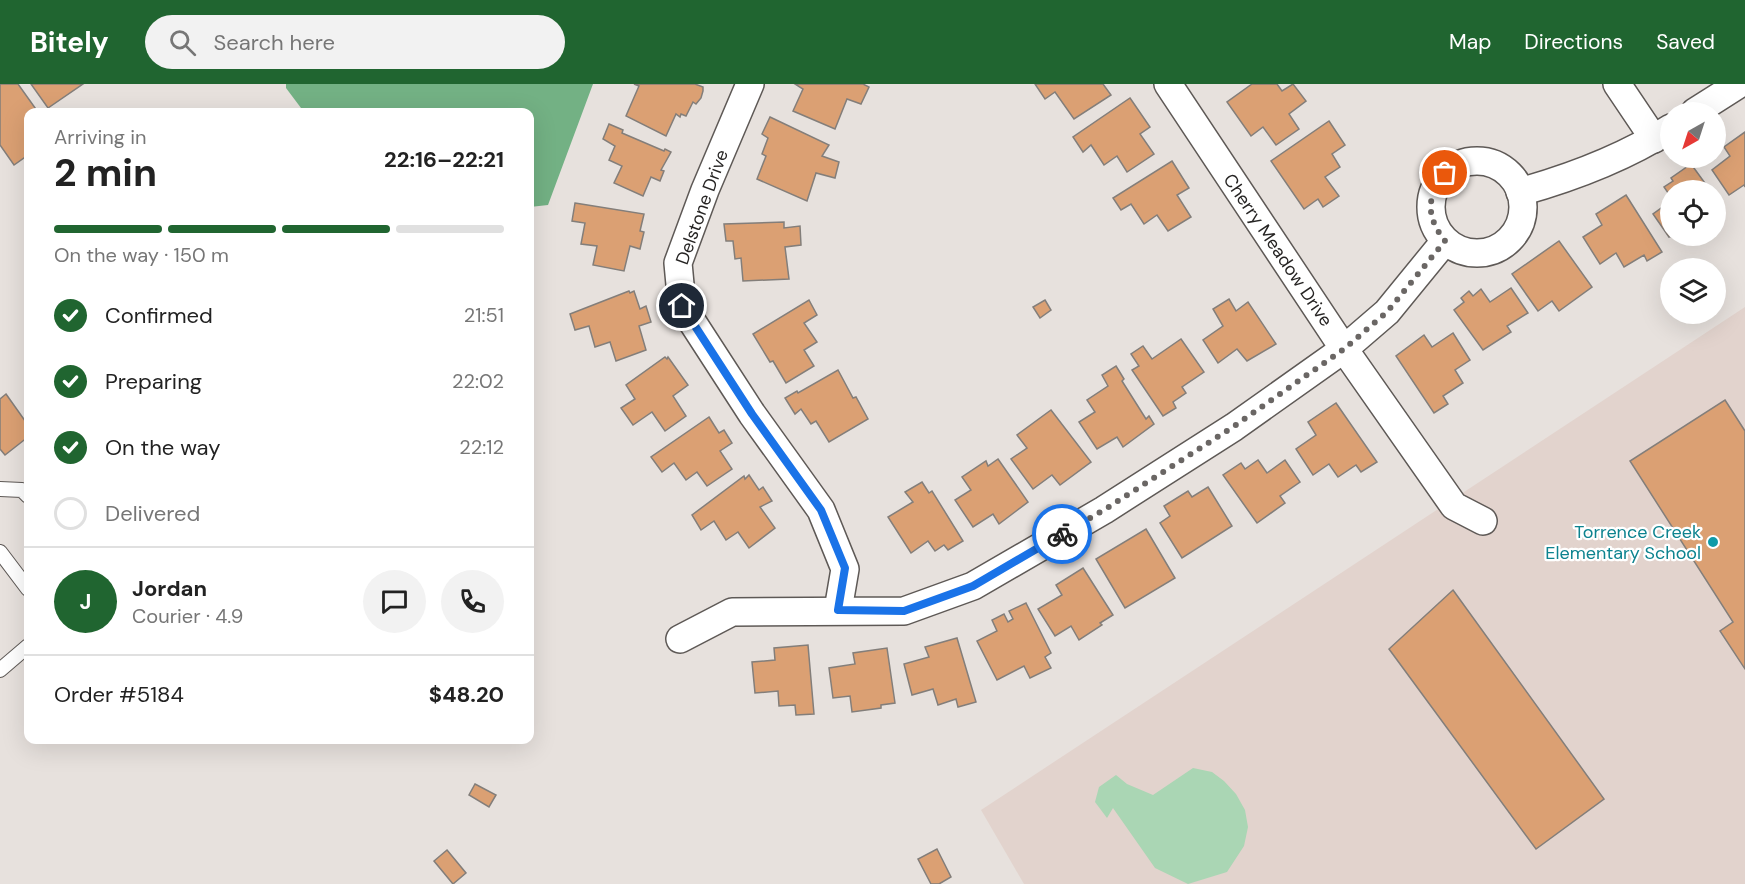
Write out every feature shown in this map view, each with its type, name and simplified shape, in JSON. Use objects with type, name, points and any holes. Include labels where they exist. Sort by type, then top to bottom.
[{"type":"street","name":"Delstone Drive","points":[[750,84],[705,190],[678,263],[682,306],[752,414],[821,510],[845,568],[838,610]]},
{"type":"street","name":"Cherry Meadow Drive","points":[[1168,84],[1344,349],[1454,506],[1483,521]]},
{"type":"street","points":[[1617,84],[1660,131]]},
{"type":"street","points":[[1711,102],[1740,84]]},
{"type":"street","points":[[1520,192],[1568,178],[1616,159],[1660,134]]},
{"type":"street","points":[[1472,161],[1488,162],[1501,168],[1513,178],[1520,192],[1523,207],[1521,222],[1502,246],[1488,252],[1473,253],[1458,249],[1445,241],[1436,229],[1431,214],[1431,199],[1436,185],[1445,173],[1458,165],[1472,161]]},
{"type":"street","points":[[680,639],[732,612],[904,611],[973,586],[1104,510],[1233,427],[1344,349],[1387,312],[1445,241]]},
{"type":"lane","points":[[0,489],[24,492]]},
{"type":"lane","points":[[0,552],[24,584]]},
{"type":"lane","points":[[0,669],[24,649]]},
{"type":"shaded area","points":[[1745,307],[1745,884],[1024,884],[981,810],[1719,324],[1726,324],[1726,320]]},
{"type":"green space","points":[[286,84],[593,84],[548,205],[534,207],[534,108],[301,108],[286,88]]},
{"type":"green space","points":[[1193,768],[1212,772],[1224,781],[1236,794],[1245,810],[1248,827],[1244,846],[1227,872],[1188,884],[1155,868],[1113,808],[1107,818],[1095,802],[1099,787],[1116,775],[1127,784],[1153,795]]},
{"type":"building","points":[[0,84],[18,84],[35,108],[24,108],[24,158],[14,165],[0,145]]},
{"type":"building","points":[[31,84],[83,84],[48,108]]},
{"type":"building","points":[[634,84],[695,84],[703,87],[703,91],[701,98],[696,104],[693,102],[686,116],[681,114],[680,117],[676,114],[666,136],[626,116],[639,86]]},
{"type":"building","points":[[795,84],[863,84],[869,87],[861,104],[847,99],[835,129],[793,111],[803,89]]},
{"type":"building","points":[[1035,84],[1103,84],[1111,95],[1074,119],[1055,92],[1045,99]]},
{"type":"building","points":[[1252,84],[1277,84],[1282,91],[1293,84],[1306,101],[1289,114],[1299,129],[1276,145],[1263,127],[1251,136],[1227,102]]},
{"type":"building","points":[[1130,98],[1150,127],[1140,134],[1154,154],[1127,172],[1117,156],[1104,165],[1091,145],[1083,152],[1073,137]]},
{"type":"building","points":[[770,117],[829,145],[822,156],[839,162],[835,178],[816,173],[807,201],[757,179],[766,156],[762,154],[768,138],[762,134]]},
{"type":"building","points":[[1329,121],[1345,145],[1332,154],[1340,167],[1325,177],[1339,196],[1323,207],[1318,199],[1304,209],[1271,161]]},
{"type":"building","points":[[609,124],[623,130],[622,133],[671,152],[661,170],[664,171],[660,181],[651,177],[643,196],[614,183],[622,166],[609,160],[615,146],[603,139]]},
{"type":"building","points":[[1745,132],[1745,187],[1744,185],[1729,195],[1726,191],[1726,180],[1719,180],[1712,170],[1726,168],[1726,159],[1730,156],[1726,146]]},
{"type":"building","points":[[1172,161],[1189,188],[1177,195],[1191,217],[1168,231],[1157,215],[1144,224],[1131,204],[1121,210],[1113,198]]},
{"type":"building","points":[[1685,168],[1694,168],[1703,180],[1672,180],[1671,178]]},
{"type":"building","points":[[1626,195],[1662,252],[1647,261],[1644,255],[1624,267],[1616,253],[1600,264],[1583,237],[1602,225],[1596,214]]},
{"type":"building","points":[[575,203],[644,214],[640,231],[644,232],[640,249],[630,246],[624,271],[593,265],[597,246],[581,244],[585,223],[572,221]]},
{"type":"building","points":[[1660,209],[1660,224],[1653,214]]},
{"type":"building","points":[[784,222],[784,228],[800,226],[801,245],[785,247],[789,279],[743,281],[741,258],[735,259],[733,241],[726,241],[724,224]]},
{"type":"building","points":[[1559,241],[1592,287],[1559,311],[1552,301],[1538,311],[1512,274]]},
{"type":"building","points":[[1511,288],[1528,313],[1507,326],[1511,332],[1483,350],[1454,310],[1464,302],[1461,298],[1469,291],[1473,296],[1481,289],[1490,302]]},
{"type":"building","points":[[629,291],[630,293],[634,291],[640,309],[646,306],[651,322],[639,326],[646,350],[616,361],[610,342],[595,347],[589,326],[575,330],[570,314]]},
{"type":"building","points":[[1229,299],[1236,311],[1248,302],[1276,344],[1247,361],[1237,349],[1218,363],[1203,340],[1223,326],[1213,309]]},
{"type":"building","points":[[809,300],[817,315],[804,323],[817,342],[804,350],[814,366],[786,383],[753,334]]},
{"type":"building","points":[[1045,300],[1051,310],[1040,318],[1033,307]]},
{"type":"building","points":[[1453,333],[1470,360],[1455,370],[1463,383],[1443,396],[1448,404],[1434,413],[1396,356],[1424,335],[1432,347]]},
{"type":"building","points":[[1181,339],[1204,372],[1182,387],[1186,393],[1173,402],[1176,408],[1163,416],[1132,370],[1139,366],[1131,354],[1143,346],[1152,359]]},
{"type":"building","points":[[665,357],[667,359],[668,357],[688,385],[673,396],[686,416],[665,431],[652,412],[633,425],[621,408],[635,399],[626,385]]},
{"type":"building","points":[[1116,366],[1124,379],[1122,381],[1146,419],[1149,416],[1154,424],[1123,447],[1117,437],[1097,449],[1079,422],[1095,412],[1087,400],[1108,386],[1102,375]]},
{"type":"building","points":[[838,370],[853,398],[856,397],[868,419],[829,442],[816,421],[811,424],[801,409],[795,414],[785,398]]},
{"type":"building","points":[[6,394],[24,419],[24,440],[5,455],[0,449],[0,399]]},
{"type":"building","name":"Torrence Creek Elementary School","points":[[1725,400],[1745,431],[1745,669],[1720,631],[1733,622],[1630,461]]},
{"type":"building","points":[[1336,403],[1377,462],[1361,472],[1356,465],[1338,477],[1329,464],[1313,475],[1296,449],[1316,435],[1308,422]]},
{"type":"building","points":[[1051,410],[1091,462],[1060,485],[1052,475],[1033,489],[1011,459],[1027,448],[1017,435]]},
{"type":"building","points":[[709,417],[719,433],[724,430],[732,443],[720,451],[732,469],[707,486],[697,472],[686,480],[674,463],[662,472],[651,457]]},
{"type":"building","points":[[998,459],[1028,502],[999,524],[993,514],[973,527],[955,500],[971,490],[962,477],[986,461],[988,466]]},
{"type":"building","points":[[1258,460],[1267,473],[1285,460],[1300,482],[1280,496],[1285,503],[1257,523],[1223,475],[1241,463],[1245,469]]},
{"type":"building","points":[[749,475],[759,490],[763,487],[772,501],[760,507],[775,528],[749,548],[738,532],[726,540],[714,521],[701,530],[692,515],[744,476],[745,479]]},
{"type":"building","points":[[922,482],[929,493],[932,491],[963,541],[948,550],[944,545],[935,551],[928,541],[911,553],[888,517],[913,502],[905,492]]},
{"type":"building","points":[[1208,487],[1232,526],[1182,558],[1160,523],[1170,516],[1164,506],[1188,491],[1192,497]]},
{"type":"building","points":[[1146,529],[1175,578],[1125,608],[1096,559]]},
{"type":"building","points":[[1083,568],[1113,615],[1079,640],[1071,626],[1055,636],[1038,609],[1062,595],[1056,585]]},
{"type":"building","points":[[1453,590],[1604,799],[1536,849],[1389,649]]},
{"type":"building","points":[[1026,603],[1051,653],[1045,657],[1051,668],[1030,678],[1024,666],[997,680],[977,641],[997,631],[992,620],[1004,614],[1008,622],[1013,619],[1009,611]]},
{"type":"building","points":[[957,638],[976,702],[958,707],[956,699],[938,705],[933,689],[912,695],[904,664],[929,657],[925,647]]},
{"type":"building","points":[[808,645],[814,714],[796,715],[795,705],[779,706],[778,691],[755,693],[752,662],[775,660],[774,648]]},
{"type":"building","points":[[887,648],[895,703],[881,705],[881,708],[852,712],[850,696],[833,698],[829,668],[855,664],[853,653]]},
{"type":"building","points":[[475,784],[496,795],[489,807],[469,795]]},
{"type":"building","points":[[937,849],[951,877],[939,884],[931,884],[918,859]]},
{"type":"building","points":[[447,850],[466,873],[453,884],[434,861]]},
{"type":"way so far","points":[[1062,534],[1104,510],[1233,427],[1344,349],[1387,312],[1445,241],[1436,229],[1431,214],[1431,199],[1436,185],[1445,173]]},
{"type":"place","name":"Torrence Creek Elementary School","points":[[1713,542]]},
{"type":"route","points":[[682,306],[752,414],[821,510],[845,568],[838,610],[904,611],[973,586],[1062,534]]}]
